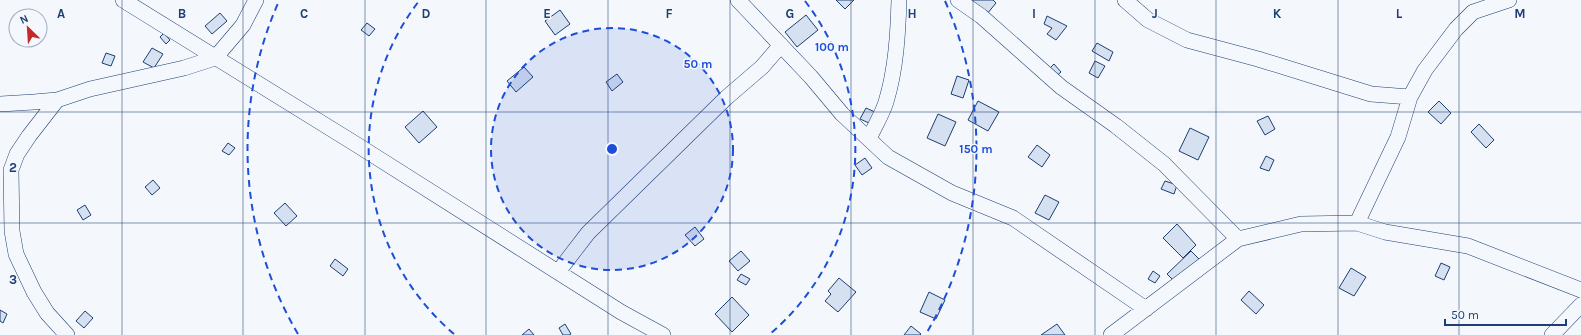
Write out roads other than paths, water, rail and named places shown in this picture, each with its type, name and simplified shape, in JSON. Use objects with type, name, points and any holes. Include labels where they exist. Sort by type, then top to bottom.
[{"type":"street","points":[[123,0],[354,143],[621,312],[663,335]]},
{"type":"street","points":[[0,104],[57,100],[90,89],[184,68],[215,58],[243,25],[256,0]]},
{"type":"street","points":[[738,0],[811,77],[842,114],[888,157],[952,193],[1013,218],[1146,309]]},
{"type":"street","points":[[869,139],[886,102],[894,65],[898,29],[899,0]]},
{"type":"street","points":[[958,0],[981,16],[1061,87],[1116,126],[1164,164],[1238,240]]},
{"type":"street","points":[[1125,0],[1148,20],[1187,40],[1272,63],[1371,94],[1410,97]]},
{"type":"street","points":[[1357,223],[1398,137],[1410,97],[1425,70],[1456,29],[1473,12],[1509,0]]},
{"type":"street","points":[[558,272],[588,233],[726,98],[762,67],[781,45]]},
{"type":"street","points":[[57,100],[17,154],[11,170],[12,231],[16,254],[34,292],[47,313],[67,335]]},
{"type":"street","points":[[1111,335],[1238,240],[1301,224],[1357,223],[1385,232],[1468,246],[1581,290]]},
{"type":"street","points":[[1552,335],[1581,305]]}]
